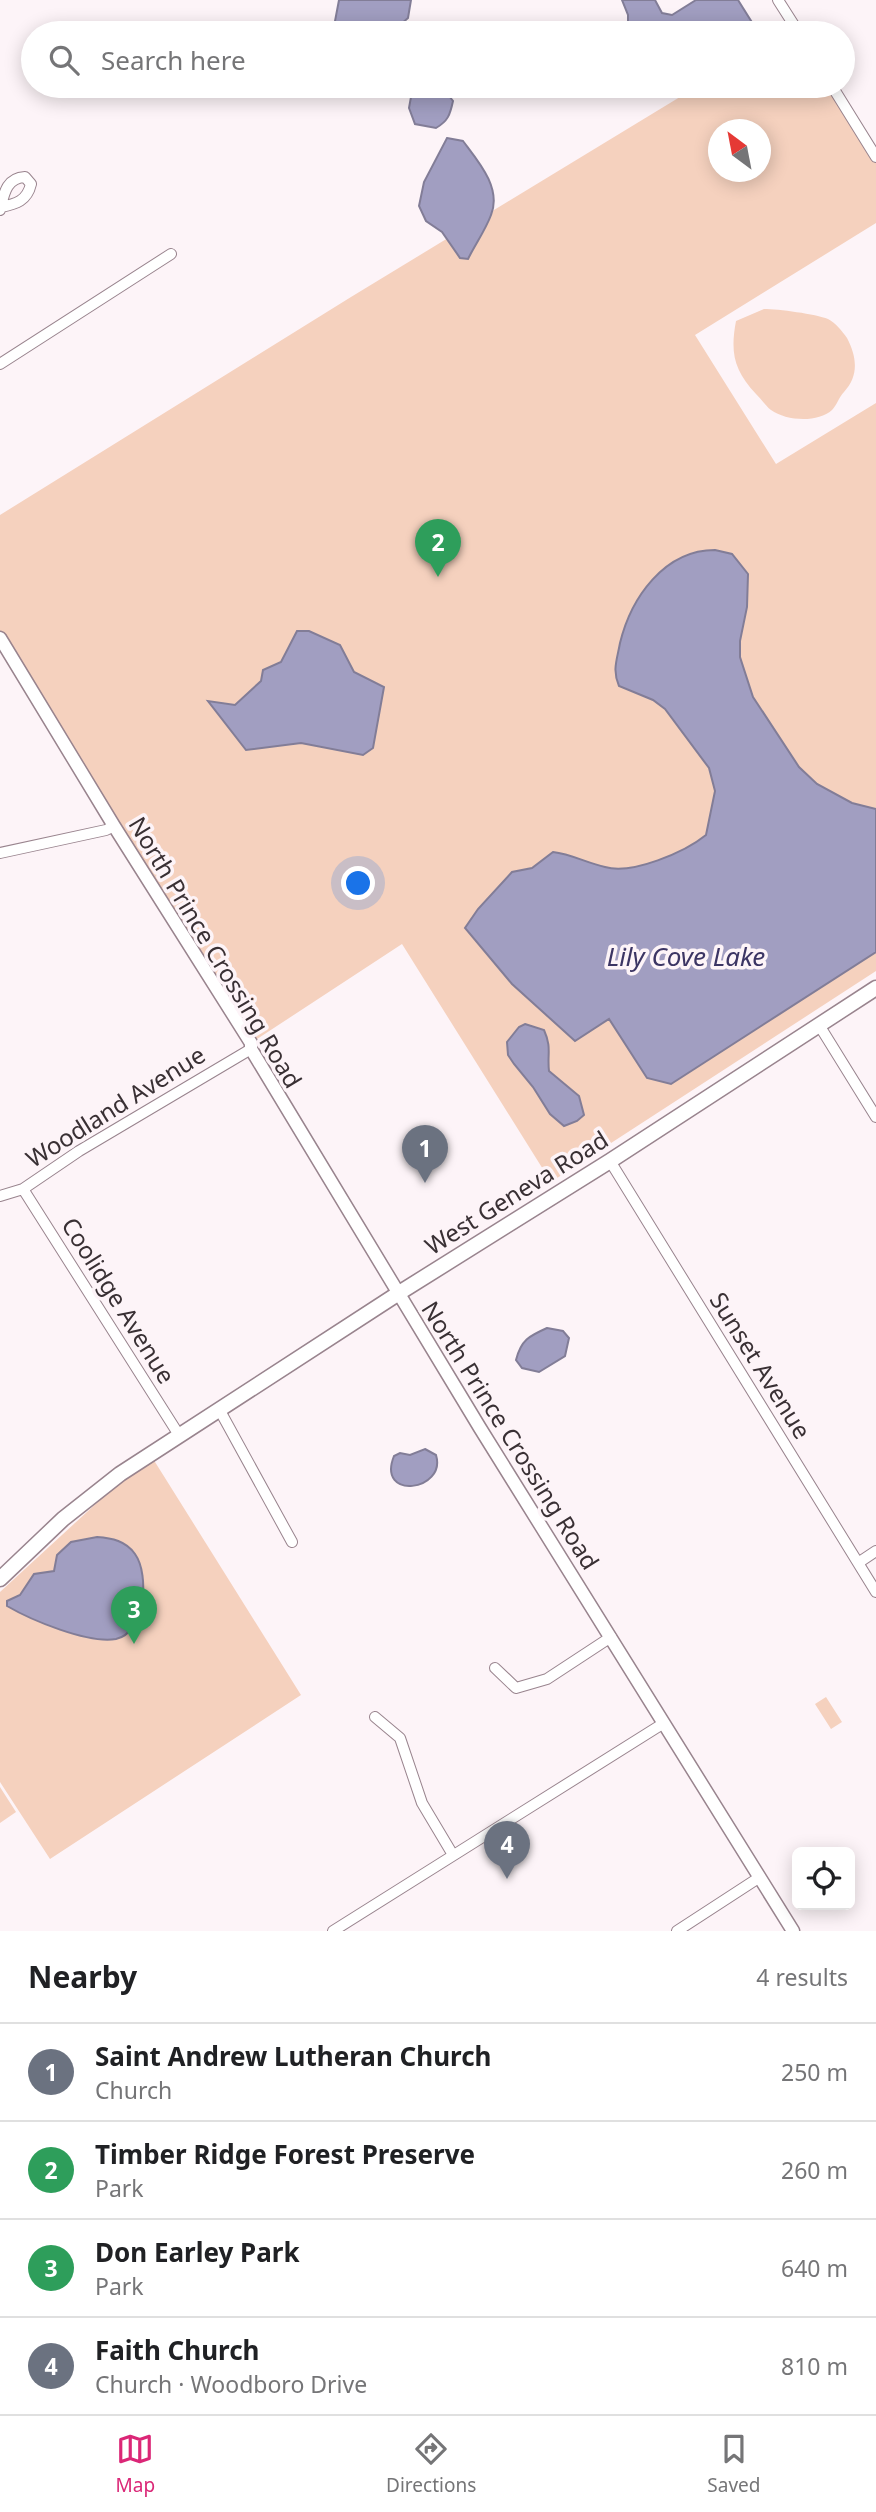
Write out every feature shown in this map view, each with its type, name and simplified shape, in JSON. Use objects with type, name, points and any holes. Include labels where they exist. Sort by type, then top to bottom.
[{"type":"main road","name":"West Geneva Road","points":[[0,1579],[87,1499],[150,1454],[876,988]]},
{"type":"street","points":[[778,0],[791,21]]},
{"type":"street","points":[[839,98],[876,157]]},
{"type":"street","points":[[0,364],[171,254]]},
{"type":"street","name":"North Prince Crossing Road","points":[[0,638],[114,826],[251,1043],[250,1049],[398,1293],[793,1931]]},
{"type":"street","points":[[0,853],[114,826]]},
{"type":"street","points":[[819,1025],[876,1117]]},
{"type":"street","name":"Woodland Avenue","points":[[0,1196],[23,1188],[250,1049]]},
{"type":"street","name":"Sunset Avenue","points":[[610,1161],[876,1592]]},
{"type":"street","name":"Coolidge Avenue","points":[[23,1188],[179,1435]]},
{"type":"street","points":[[219,1409],[292,1542]]},
{"type":"street","points":[[858,1563],[876,1551]]},
{"type":"street","points":[[495,1668],[516,1688],[547,1679],[611,1637]]},
{"type":"street","points":[[375,1717],[400,1738],[422,1803],[453,1855]]},
{"type":"street","points":[[333,1931],[664,1723]]},
{"type":"street","points":[[680,1930],[760,1877]]},
{"type":"shaded area","points":[[678,98],[837,98],[876,160],[876,223],[695,335],[776,464],[876,403],[876,971],[551,1182],[402,944],[251,1043],[0,638],[0,515]]},
{"type":"shaded area","points":[[764,309],[797,312],[828,319],[847,338],[853,352],[854,373],[849,386],[826,414],[802,419],[777,414],[767,407],[738,369],[734,352],[736,321]]},
{"type":"shaded area","points":[[150,1454],[301,1695],[50,1859],[0,1782],[0,1592]]},
{"type":"shaded area","points":[[826,1697],[842,1722],[831,1729],[815,1704]]},
{"type":"shaded area","points":[[0,1787],[16,1812],[0,1823]]},
{"type":"water","points":[[339,0],[411,0],[408,18],[405,21],[335,21]]},
{"type":"water","points":[[622,0],[655,0],[662,13],[672,15],[696,0],[738,0],[751,21],[628,21]]},
{"type":"water","points":[[411,98],[451,98],[453,101],[448,117],[436,128],[415,124],[409,108]]},
{"type":"water","points":[[447,138],[463,141],[487,175],[493,195],[491,215],[468,259],[460,258],[442,232],[426,221],[419,206],[424,182]]},
{"type":"water","name":"Lily Cove Lake","points":[[715,550],[732,554],[748,574],[747,607],[740,641],[740,657],[753,697],[799,767],[817,784],[852,803],[876,809],[876,952],[671,1084],[647,1078],[609,1019],[575,1041],[512,984],[465,928],[478,909],[512,872],[532,868],[553,852],[605,867],[629,868],[672,855],[706,835],[715,791],[709,768],[665,709],[653,700],[619,686],[615,670],[625,626],[632,609],[652,580],[680,558]]},
{"type":"water","points":[[297,631],[309,631],[340,645],[354,672],[384,687],[373,748],[363,755],[301,743],[246,750],[208,701],[235,705],[261,681],[263,670],[281,662]]},
{"type":"water","points":[[525,1024],[544,1030],[549,1046],[549,1071],[579,1096],[584,1115],[577,1121],[564,1126],[550,1114],[508,1055],[507,1042],[519,1027]]},
{"type":"water","points":[[547,1328],[563,1331],[569,1338],[565,1356],[539,1372],[522,1368],[516,1360],[523,1343]]},
{"type":"water","points":[[425,1449],[436,1455],[437,1467],[432,1477],[412,1486],[402,1485],[395,1480],[391,1470],[394,1456],[400,1453],[410,1455]]},
{"type":"water","points":[[97,1537],[123,1543],[140,1563],[142,1602],[139,1615],[126,1634],[116,1639],[91,1638],[45,1624],[7,1606],[7,1601],[20,1595],[34,1574],[54,1571],[57,1555],[71,1542]]},
{"type":"place","name":"Timber Ridge Forest Preserve","points":[[438,577]]},
{"type":"place","name":"Saint Andrew Lutheran Church","points":[[425,1183]]},
{"type":"place","name":"Don Earley Park","points":[[134,1644]]},
{"type":"place","name":"Faith Church","points":[[507,1879]]}]
